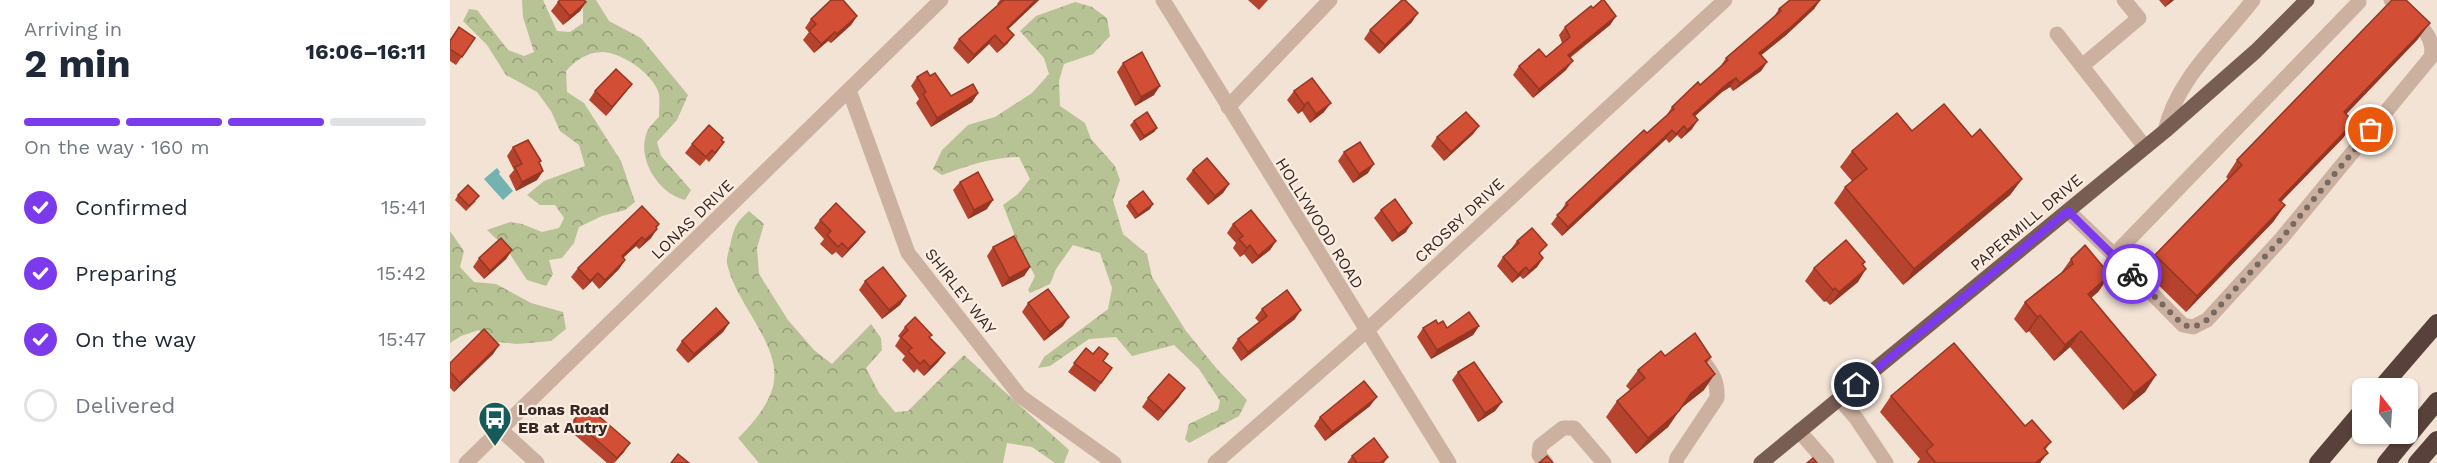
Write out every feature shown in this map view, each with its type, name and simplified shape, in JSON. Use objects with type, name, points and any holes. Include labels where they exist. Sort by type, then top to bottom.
[{"type":"highway","points":[[2390,378],[2437,323]]},
{"type":"highway","points":[[2386,463],[2437,401]]},
{"type":"highway","points":[[2318,463],[2352,423]]},
{"type":"highway","points":[[2417,463],[2437,440]]},
{"type":"main road","name":"PAPERMILL DRIVE","points":[[1761,463],[2165,131],[2256,51],[2307,0]]},
{"type":"street","name":"LONAS DRIVE","points":[[466,463],[941,0]]},
{"type":"street","name":"HOLLYWOOD ROAD","points":[[1163,0],[1449,463]]},
{"type":"street","points":[[1228,107],[1330,0]]},
{"type":"street","name":"CROSBY DRIVE","points":[[1215,463],[1366,331],[1725,0]]},
{"type":"street","points":[[2082,66],[2139,18],[2124,0]]},
{"type":"street","points":[[2165,131],[2168,115],[2181,88],[2253,0]]},
{"type":"street","points":[[2068,211],[2183,325],[2193,327],[2207,320],[2281,239],[2431,57],[2433,49],[2430,37],[2391,0]]},
{"type":"street","points":[[2114,255],[2359,3]]},
{"type":"street","points":[[2057,34],[2145,147]]},
{"type":"street","name":"SHIRLEY WAY","points":[[849,90],[908,253],[1020,396],[1114,463]]},
{"type":"street","points":[[1676,463],[1677,458],[1717,398],[1718,388],[1713,375],[1693,349]]},
{"type":"street","points":[[1840,400],[1856,418],[1886,463]]},
{"type":"street","points":[[1546,463],[1539,455],[1540,446],[1563,428],[1574,428],[1604,463]]},
{"type":"street","points":[[501,430],[537,463]]},
{"type":"street","points":[[1799,431],[1827,463]]},
{"type":"green space","points":[[522,0],[543,0],[557,31],[570,32],[583,23],[583,7],[580,0],[596,0],[609,21],[641,38],[688,95],[677,120],[657,142],[661,156],[691,190],[685,200],[667,191],[652,174],[647,164],[644,142],[647,132],[659,117],[659,94],[651,79],[627,60],[602,52],[582,58],[566,71],[567,92],[584,103],[621,161],[635,202],[625,210],[602,216],[579,227],[574,243],[562,258],[549,260],[553,274],[546,286],[527,280],[506,248],[487,230],[510,222],[542,232],[559,228],[564,218],[555,205],[540,205],[527,195],[544,181],[585,166],[579,145],[560,131],[551,111],[537,92],[506,75],[487,45],[463,21],[469,9],[477,10],[508,50],[524,56],[534,52],[523,17]]},
{"type":"green space","points":[[1075,2],[1092,7],[1107,18],[1110,36],[1093,54],[1064,64],[1059,81],[1060,106],[1085,123],[1091,139],[1115,166],[1120,180],[1113,200],[1123,234],[1147,254],[1152,277],[1186,331],[1217,369],[1247,400],[1239,416],[1189,443],[1185,439],[1189,424],[1218,410],[1220,401],[1199,369],[1174,345],[1132,356],[1116,337],[1089,339],[1050,366],[1038,368],[1044,357],[1108,309],[1112,288],[1100,253],[1073,245],[1056,269],[1050,284],[1030,293],[1028,290],[1035,276],[1020,249],[1003,205],[1018,194],[1030,179],[1019,157],[989,160],[942,175],[933,169],[942,150],[968,125],[995,117],[1032,93],[1049,74],[1044,58],[1020,31],[1036,16]]},
{"type":"green space","points":[[749,211],[764,224],[757,248],[759,274],[788,320],[814,350],[832,364],[871,324],[881,338],[882,350],[866,368],[879,393],[895,412],[908,411],[964,355],[1069,450],[1064,463],[1055,463],[1032,447],[1007,443],[1003,463],[759,463],[738,438],[755,420],[770,397],[774,381],[774,366],[763,337],[738,293],[727,263],[735,227]]},
{"type":"green space","points":[[450,231],[464,251],[460,267],[474,282],[496,284],[531,303],[563,312],[566,329],[551,341],[517,344],[489,341],[479,330],[461,336],[450,343]]},
{"type":"water","points":[[497,168],[513,191],[503,200],[484,179]]},
{"type":"building","points":[[560,0],[584,0],[586,2],[570,16],[558,2]]},
{"type":"building","points":[[831,0],[843,0],[857,16],[837,34],[835,32],[821,44],[809,31],[816,24],[811,19]]},
{"type":"building","points":[[1004,0],[1036,0],[1007,28],[1014,35],[1004,45],[995,35],[974,55],[959,39]]},
{"type":"building","points":[[1402,0],[1405,0],[1418,13],[1385,45],[1370,30]]},
{"type":"building","points":[[1602,0],[1616,16],[1568,55],[1573,61],[1539,89],[1519,66],[1539,49],[1546,57],[1570,37],[1565,27]]},
{"type":"building","points":[[1790,0],[1820,0],[1759,53],[1767,62],[1740,83],[1736,78],[1728,83],[1693,114],[1698,120],[1687,130],[1684,126],[1676,134],[1672,130],[1568,227],[1557,215],[1568,205],[1566,203],[1644,130],[1647,133],[1674,109],[1672,107],[1698,82],[1700,85],[1728,60],[1726,58],[1781,11],[1779,9]]},
{"type":"building","points":[[2392,0],[2406,0],[2430,23],[2344,112],[2354,122],[2279,200],[2285,205],[2197,296],[2155,255],[2242,165],[2237,160]]},
{"type":"building","points":[[459,27],[475,38],[462,57],[450,49],[450,41]]},
{"type":"building","points":[[1142,52],[1160,86],[1141,97],[1123,63]]},
{"type":"building","points":[[616,69],[632,84],[612,107],[595,91]]},
{"type":"building","points":[[927,71],[930,76],[935,73],[951,96],[973,84],[978,93],[937,118],[923,94],[926,92],[917,77]]},
{"type":"building","points":[[1312,78],[1331,103],[1316,114],[1308,102],[1304,105],[1294,91]]},
{"type":"building","points":[[1944,104],[1972,137],[1980,129],[2022,179],[1914,269],[1845,187],[1867,169],[1852,151],[1897,113],[1912,131]]},
{"type":"building","points":[[1147,112],[1157,128],[1144,136],[1134,121]]},
{"type":"building","points":[[1466,112],[1479,126],[1451,152],[1437,137]]},
{"type":"building","points":[[709,125],[723,138],[721,140],[724,142],[715,153],[712,150],[706,157],[692,144]]},
{"type":"building","points":[[528,140],[541,161],[539,162],[543,171],[522,182],[515,167],[522,164],[513,147]]},
{"type":"building","points":[[1360,142],[1374,164],[1359,174],[1344,152]]},
{"type":"building","points":[[1207,158],[1229,184],[1215,196],[1193,170]]},
{"type":"building","points":[[978,172],[993,200],[974,210],[960,182]]},
{"type":"building","points":[[468,185],[479,196],[469,206],[458,195]]},
{"type":"building","points":[[1143,191],[1153,204],[1138,215],[1129,202]]},
{"type":"building","points":[[1395,199],[1412,223],[1398,234],[1381,210]]},
{"type":"building","points":[[836,203],[865,232],[848,249],[842,243],[838,247],[827,235],[831,231],[820,220]]},
{"type":"building","points":[[642,206],[659,224],[657,229],[645,240],[642,237],[622,256],[625,260],[605,280],[598,273],[590,281],[578,268]]},
{"type":"building","points":[[1251,210],[1276,241],[1258,256],[1250,245],[1247,248],[1239,239],[1243,236],[1233,224]]},
{"type":"building","points":[[1532,228],[1547,245],[1539,253],[1543,258],[1529,271],[1526,267],[1518,274],[1503,257]]},
{"type":"building","points":[[1014,236],[1030,267],[1009,278],[993,247]]},
{"type":"building","points":[[501,238],[512,250],[490,271],[479,258]]},
{"type":"building","points":[[1846,240],[1865,262],[1862,264],[1866,269],[1839,292],[1835,288],[1833,290],[1814,268]]},
{"type":"building","points":[[2085,245],[2110,275],[2088,294],[2156,375],[2134,393],[2081,331],[2065,345],[2040,315],[2037,317],[2025,302],[2073,264],[2071,259]]},
{"type":"building","points":[[883,267],[906,296],[889,310],[865,281]]},
{"type":"building","points":[[1048,289],[1069,317],[1050,332],[1028,303]]},
{"type":"building","points":[[1287,290],[1301,310],[1248,352],[1238,339],[1267,316],[1262,309]]},
{"type":"building","points":[[716,308],[729,323],[694,354],[682,341]]},
{"type":"building","points":[[1469,312],[1479,326],[1437,350],[1423,328],[1436,320],[1438,324],[1443,321],[1447,328]]},
{"type":"building","points":[[915,317],[932,335],[929,337],[945,353],[930,367],[924,360],[920,364],[908,351],[912,348],[901,337],[908,330],[905,327]]},
{"type":"building","points":[[484,329],[499,345],[460,383],[450,372],[450,363]]},
{"type":"building","points":[[1695,333],[1711,357],[1705,361],[1715,374],[1691,393],[1679,411],[1648,438],[1617,401],[1645,378],[1638,370],[1661,351],[1665,356]]},
{"type":"building","points":[[1954,343],[2025,426],[2032,420],[2051,442],[2044,448],[2048,453],[2035,463],[1936,463],[1926,451],[1933,445],[1891,396]]},
{"type":"building","points":[[1099,347],[1108,354],[1103,361],[1112,368],[1101,383],[1074,363],[1086,348],[1093,354]]},
{"type":"building","points":[[1474,362],[1502,402],[1485,413],[1458,372]]},
{"type":"building","points":[[1169,374],[1185,388],[1164,412],[1148,398]]},
{"type":"building","points":[[1364,381],[1377,397],[1332,432],[1320,417]]},
{"type":"building","points":[[587,406],[630,443],[617,458],[574,420]]},
{"type":"building","points":[[1374,438],[1388,457],[1380,463],[1357,463],[1352,456]]},
{"type":"building","points":[[678,454],[689,463],[671,463]]},
{"type":"building","points":[[1547,456],[1553,463],[1539,463]]},
{"type":"building","points":[[1813,458],[1817,463],[1807,463]]},
{"type":"way so far","points":[[2132,274],[2183,325],[2199,326],[2281,239],[2371,130]]},
{"type":"place","name":"Lonas Road EB at Autry","points":[[495,447]]},
{"type":"route","points":[[1857,385],[2068,211],[2132,274]]}]
